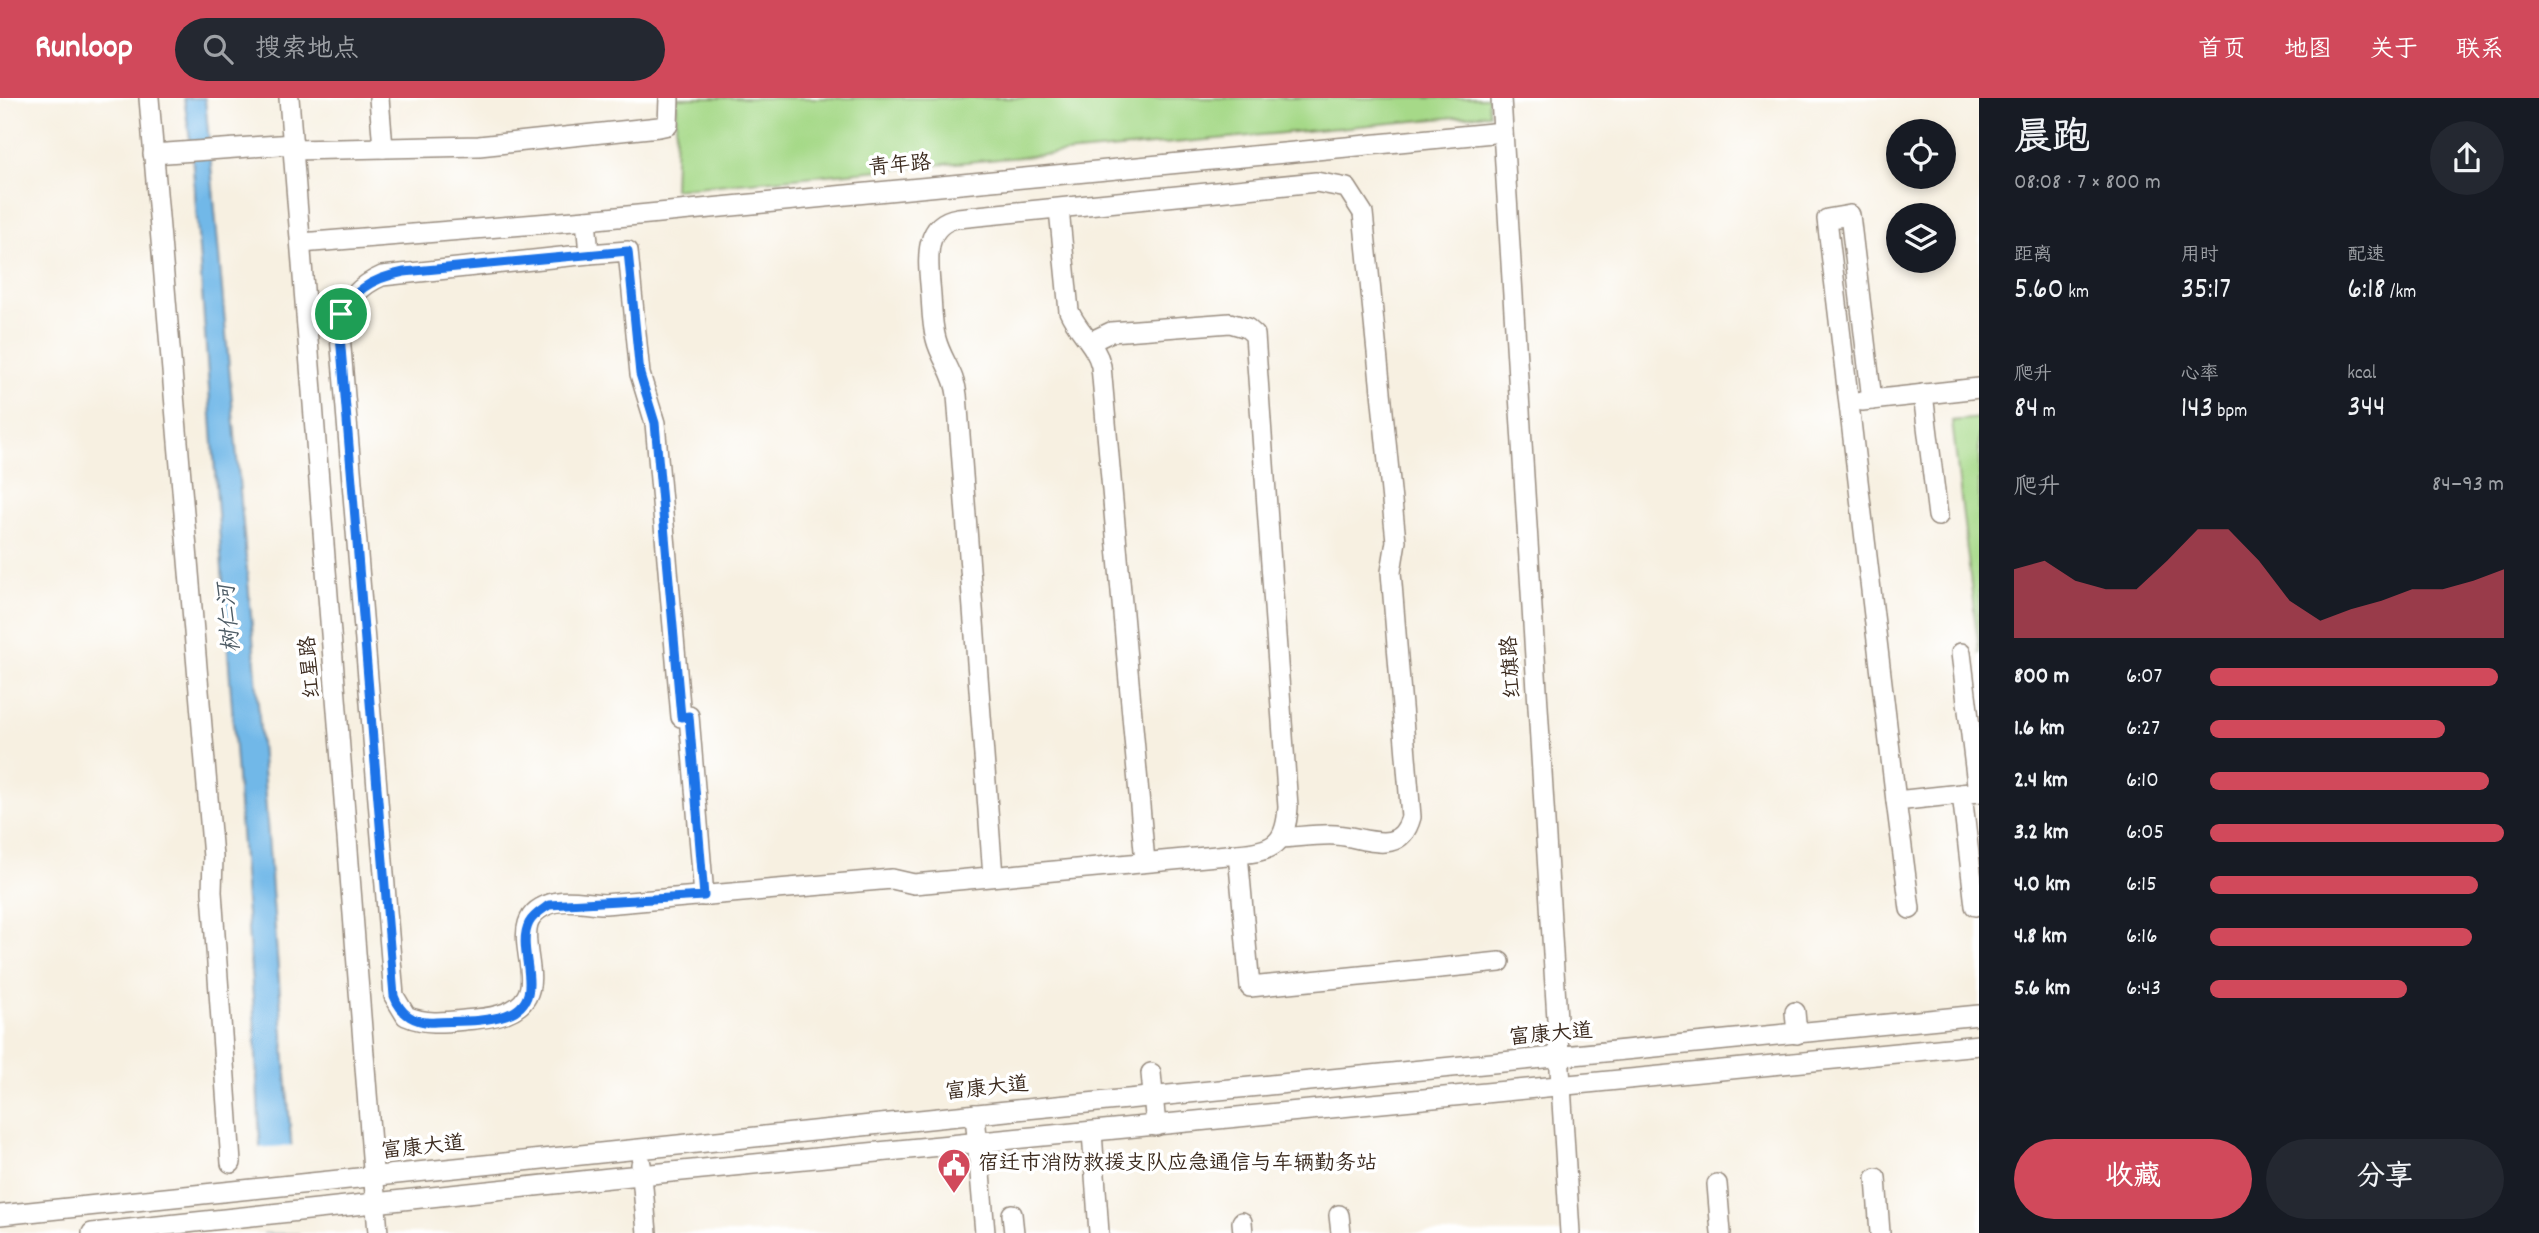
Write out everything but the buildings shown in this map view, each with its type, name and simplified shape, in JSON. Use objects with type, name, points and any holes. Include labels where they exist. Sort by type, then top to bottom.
[{"type":"street","points":[[149,98],[213,857],[212,906],[231,1163]]},
{"type":"street","name":"红星路","points":[[289,98],[378,1233]]},
{"type":"street","points":[[379,98],[383,148]]},
{"type":"street","points":[[153,154],[238,148],[480,146],[659,127],[668,125],[669,98]]},
{"type":"street","name":"红旗路","points":[[1501,98],[1570,1233]]},
{"type":"street","name":"青年路","points":[[301,243],[586,220],[1503,132]]},
{"type":"street","points":[[993,876],[956,384],[934,329],[928,251],[931,238],[948,220],[1316,182],[1347,188],[1363,213],[1396,541],[1391,572],[1411,817],[1408,829],[1391,841],[1380,843],[1337,835],[1281,838]]},
{"type":"street","points":[[1059,209],[1069,311],[1074,323],[1098,350],[1101,366],[1145,862]]},
{"type":"street","points":[[1872,400],[1850,215],[1827,219],[1910,909]]},
{"type":"street","points":[[586,220],[589,254]]},
{"type":"street","points":[[704,896],[689,716],[681,717],[655,423],[640,374],[628,251],[382,276],[371,281],[353,296],[339,323],[394,996],[406,1016],[420,1022],[509,1014],[527,1000],[530,985],[526,932],[530,921],[549,905],[704,896],[892,879],[914,884],[1261,852],[1281,838],[1287,825],[1288,807],[1255,335],[1247,328],[1225,323],[1111,332],[1090,342]]},
{"type":"street","points":[[1849,402],[1979,388]]},
{"type":"street","points":[[1923,394],[1938,516]]},
{"type":"street","points":[[1961,653],[1973,792],[1975,906]]},
{"type":"street","points":[[1896,801],[1973,792]]},
{"type":"street","points":[[1238,854],[1250,987],[1500,962]]},
{"type":"street","points":[[1795,1012],[1797,1034]]},
{"type":"street","name":"富康大道","points":[[0,1215],[975,1114],[1979,1015]]},
{"type":"street","points":[[92,1233],[642,1175],[1979,1045]]},
{"type":"street","points":[[1151,1073],[1156,1126]]},
{"type":"street","points":[[975,1114],[985,1233]]},
{"type":"street","points":[[1092,1132],[1099,1233]]},
{"type":"street","points":[[639,1149],[647,1233]]},
{"type":"street","points":[[1876,1178],[1880,1233]]},
{"type":"street","points":[[1717,1184],[1721,1233]]},
{"type":"street","points":[[141,1233],[162,1225]]},
{"type":"green space","points":[[677,98],[1488,98],[1489,114],[674,189]]},
{"type":"green space","points":[[1979,418],[1979,654],[1952,421]]},
{"type":"water","name":"树仁河","points":[[184,98],[205,98],[253,637],[298,1233],[264,1233],[254,1012],[192,153]]},
{"type":"pier","points":[[296,1145],[301,1233],[260,1233],[257,1148]]},
{"type":"place","name":"宿迁市消防救援支队应急通信与车辆勤务站","points":[[954,1195]]},
{"type":"route","points":[[628,251],[640,374],[655,423],[681,717],[689,716],[704,896],[605,904],[573,901],[549,905],[530,921],[526,932],[530,985],[527,1000],[519,1009],[499,1017],[420,1022],[406,1016],[397,1006],[394,996],[337,331],[341,314],[353,296],[371,281],[382,276],[628,251]]}]
